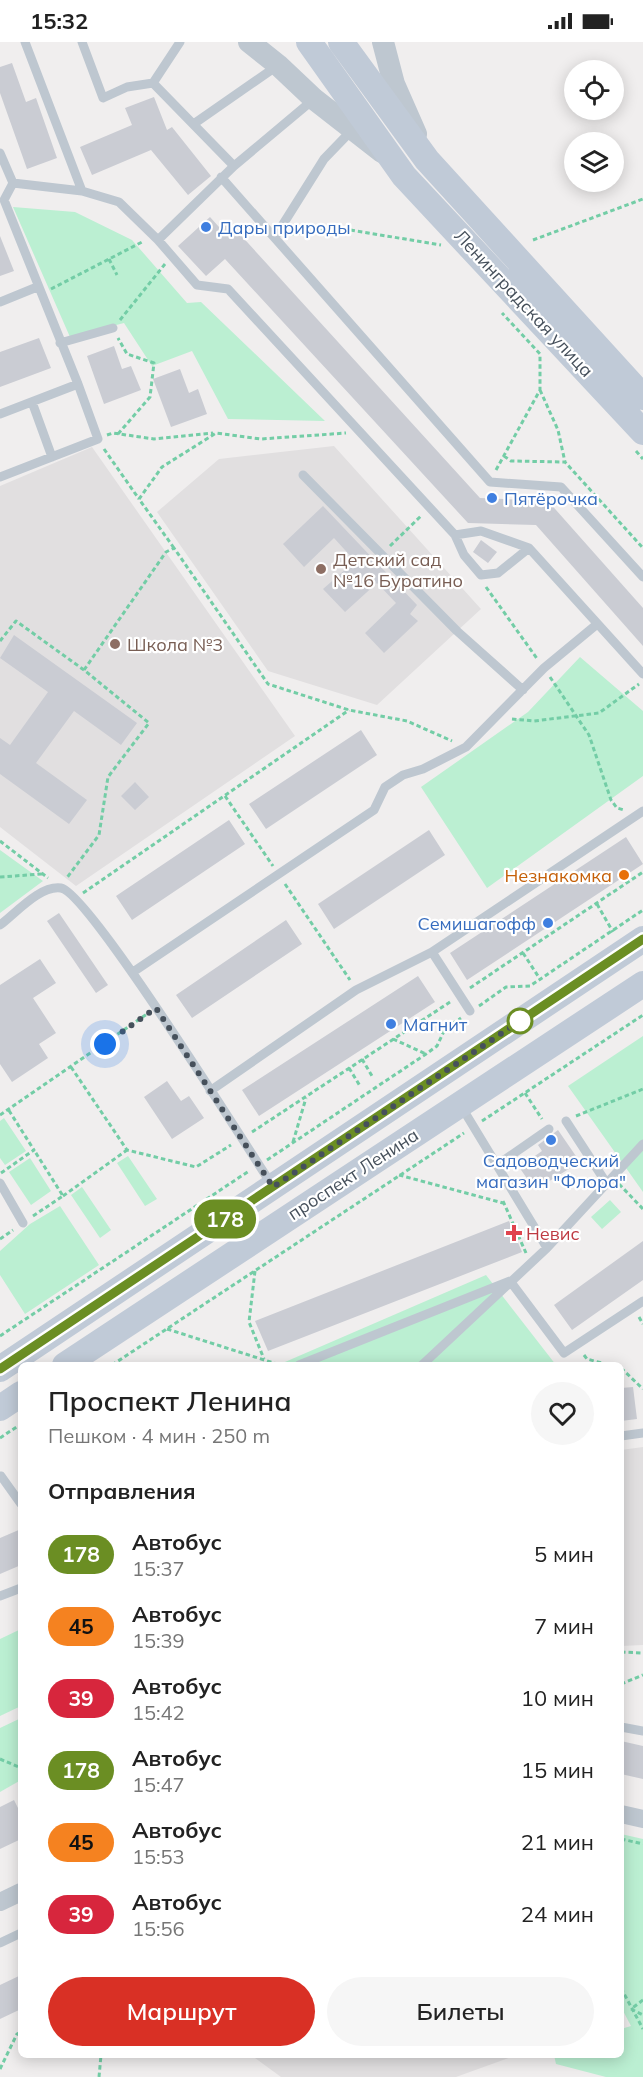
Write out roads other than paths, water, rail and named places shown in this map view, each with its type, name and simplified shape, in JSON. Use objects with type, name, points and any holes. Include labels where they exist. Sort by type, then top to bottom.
[{"type":"main road","name":"Ленинградская улица","points":[[309,42],[404,176],[643,432]]},
{"type":"main road","name":"Ленинградская улица","points":[[341,42],[427,160],[643,397]]},
{"type":"main road","name":"проспект Ленина","points":[[0,1369],[643,939]]},
{"type":"main road","name":"проспект Ленина","points":[[70,1362],[643,984]]},
{"type":"main road","points":[[0,1408],[18,1396]]},
{"type":"street","points":[[249,42],[278,65],[314,99],[377,147],[404,176]]},
{"type":"street","points":[[383,42],[394,84],[427,160]]},
{"type":"street","points":[[624,1815],[643,1819]]},
{"type":"street","points":[[0,1902],[18,1893]]},
{"type":"lane","points":[[25,42],[82,191]]},
{"type":"lane","points":[[82,42],[103,98],[127,87],[153,83],[180,42]]},
{"type":"lane","points":[[195,123],[278,65]]},
{"type":"lane","points":[[153,83],[234,165]]},
{"type":"lane","points":[[156,238],[234,165],[314,99]]},
{"type":"lane","points":[[275,237],[324,159],[353,130]]},
{"type":"lane","points":[[0,153],[13,183]]},
{"type":"lane","points":[[221,177],[490,482],[561,487],[643,577]]},
{"type":"lane","points":[[13,183],[82,191],[119,202],[156,238],[197,285],[228,289],[455,535],[464,555],[481,574],[498,573],[529,548]]},
{"type":"lane","points":[[0,477],[98,439],[78,384],[2,200],[13,183]]},
{"type":"lane","points":[[0,302],[37,287]]},
{"type":"lane","points":[[60,342],[113,328]]},
{"type":"lane","points":[[0,414],[78,384]]},
{"type":"lane","points":[[32,402],[52,457]]},
{"type":"lane","points":[[303,474],[457,631],[523,690]]},
{"type":"lane","points":[[455,535],[481,531],[529,548],[596,625],[643,674]]},
{"type":"lane","points":[[133,972],[374,810],[385,787],[403,775],[423,769],[466,747],[544,668],[596,625]]},
{"type":"lane","points":[[210,1091],[356,990],[432,952],[641,812]]},
{"type":"lane","points":[[0,925],[45,890],[62,888],[76,897],[133,972],[273,1187]]},
{"type":"lane","points":[[432,952],[470,1011]]},
{"type":"lane","points":[[460,1103],[547,1248]]},
{"type":"lane","points":[[566,1121],[610,1180]]},
{"type":"lane","points":[[496,1165],[549,1129]]},
{"type":"lane","points":[[425,1362],[547,1248],[643,1144]]},
{"type":"lane","points":[[0,1183],[23,1223]]},
{"type":"lane","points":[[510,1281],[564,1353],[641,1306]]},
{"type":"lane","points":[[307,1362],[510,1281]]},
{"type":"lane","points":[[624,1436],[643,1433]]},
{"type":"lane","points":[[1,1476],[18,1500]]},
{"type":"lane","points":[[0,1596],[18,1589]]},
{"type":"lane","points":[[624,1728],[643,1731]]},
{"type":"lane","points":[[0,1943],[18,1934]]},
{"type":"place","name":"Дары природы","points":[[206,227]]},
{"type":"place","name":"Пятёрочка","points":[[492,498]]},
{"type":"place","name":"Детский сад №16 Буратино","points":[[321,569]]},
{"type":"place","name":"Школа №3","points":[[115,644]]},
{"type":"place","name":"Незнакомка","points":[[624,875]]},
{"type":"place","name":"Семишагофф","points":[[548,923]]},
{"type":"place","name":"Магнит","points":[[391,1024]]},
{"type":"place","name":"Садоводческий магазин \"Флора\"","points":[[551,1140]]},
{"type":"place","name":"Невис","points":[[514,1233]]}]
